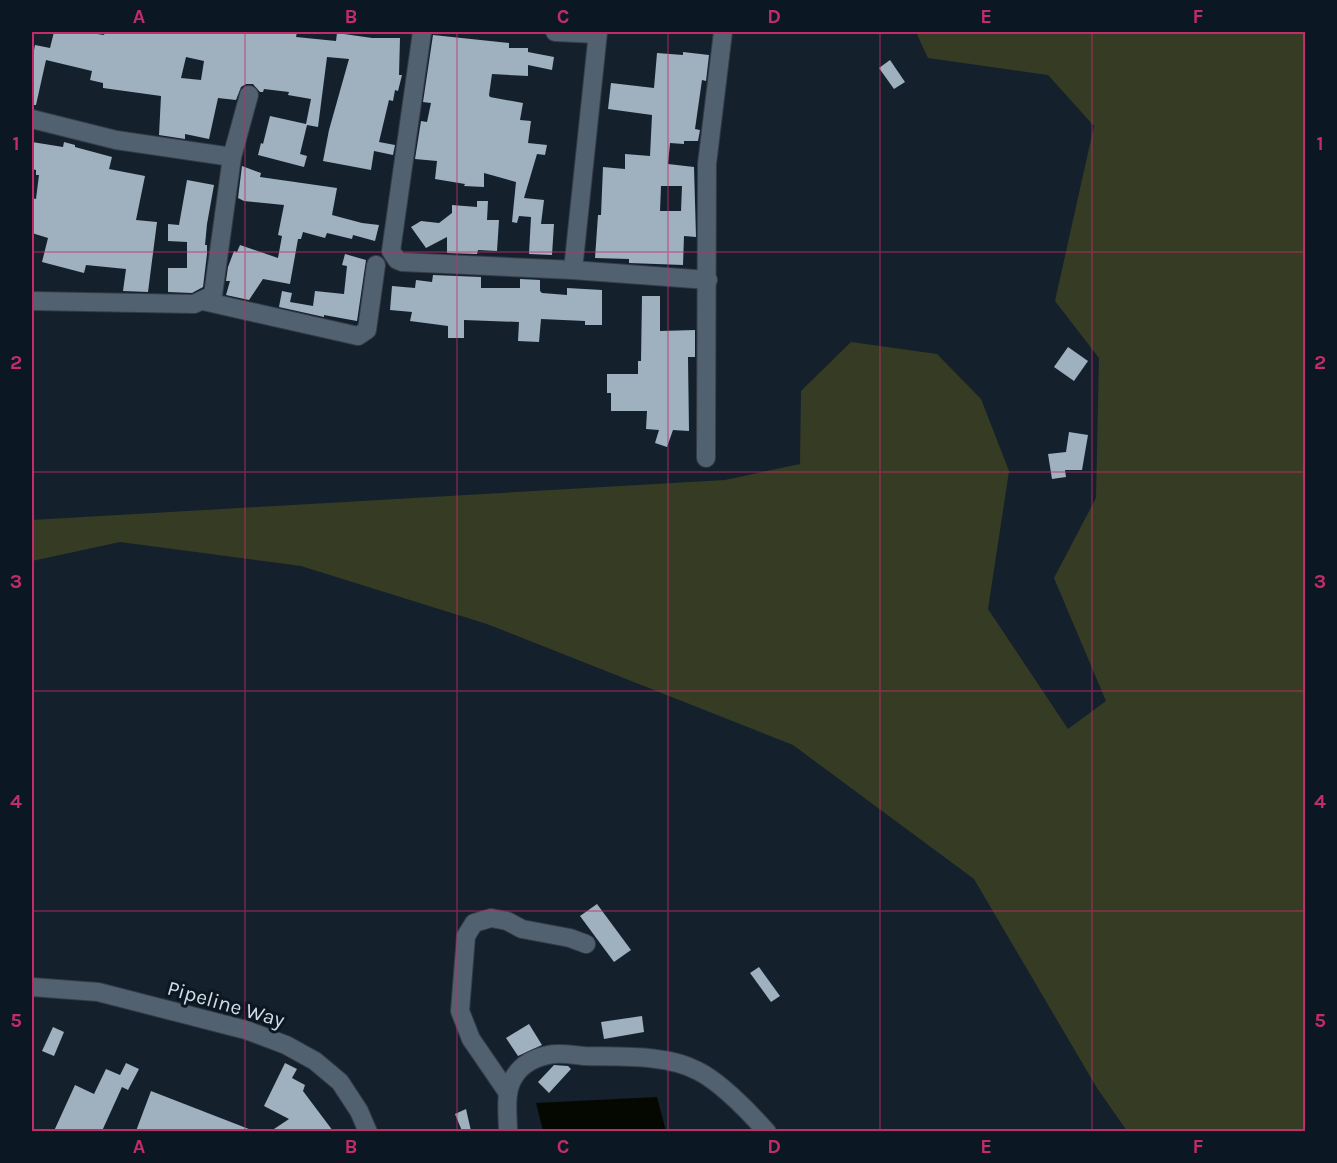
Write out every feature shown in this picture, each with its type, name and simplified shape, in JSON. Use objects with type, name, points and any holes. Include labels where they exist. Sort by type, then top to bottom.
[{"type":"street","points":[[422,32],[391,251],[393,256],[402,262],[573,270],[708,280]]},
{"type":"street","points":[[555,32],[598,33],[573,270]]},
{"type":"street","points":[[706,458],[707,164],[723,32]]},
{"type":"street","points":[[32,300],[194,304],[213,295],[232,157],[249,95]]},
{"type":"street","points":[[32,120],[116,140],[232,157]]},
{"type":"street","points":[[203,301],[358,336],[367,330],[376,265]]},
{"type":"street","points":[[508,1093],[471,1039],[459,1011],[466,936],[474,923],[491,918],[507,921],[522,929],[570,938],[586,944]]},
{"type":"street","name":"Pipeline Way","points":[[32,987],[98,992],[246,1030],[286,1044],[315,1061],[340,1082],[359,1111],[368,1131]]},
{"type":"street","points":[[508,1131],[508,1093],[513,1078],[529,1062],[550,1054],[668,1061],[700,1072],[748,1111],[767,1131]]},
{"type":"green space","points":[[916,32],[1305,32],[1305,1131],[1127,1131],[1097,1088],[974,879],[793,745],[487,624],[301,566],[120,542],[32,561],[32,520],[725,480],[800,464],[801,391],[851,342],[937,354],[981,399],[1009,471],[988,609],[1068,729],[1106,701],[1054,578],[1096,498],[1099,358],[1055,301],[1094,126],[1048,75],[928,58]]},
{"type":"shaded area","points":[[657,1097],[666,1131],[543,1131],[536,1103]]},
{"type":"building","points":[[54,32],[104,35],[105,32],[130,34],[130,32],[297,32],[296,37],[336,41],[337,33],[372,38],[400,38],[399,75],[402,75],[393,101],[389,100],[379,142],[395,145],[393,155],[374,151],[371,170],[323,161],[329,130],[349,59],[327,57],[318,127],[307,125],[300,154],[307,156],[304,167],[258,155],[270,116],[306,124],[311,99],[288,95],[289,92],[264,89],[260,92],[253,84],[246,84],[241,87],[236,100],[218,98],[209,139],[185,134],[185,139],[159,135],[161,96],[103,88],[103,83],[90,80],[92,71],[46,60],[36,105],[32,105],[32,60],[35,45],[50,48]],"holes":[[[186,57],[204,61],[201,80],[181,78]]]},
{"type":"building","points":[[433,35],[509,43],[509,48],[528,48],[528,52],[554,57],[552,70],[528,65],[528,76],[492,74],[489,95],[523,103],[520,120],[531,121],[528,143],[547,145],[545,155],[537,154],[524,198],[544,200],[541,224],[554,224],[552,255],[529,254],[531,217],[519,216],[517,223],[512,222],[516,182],[484,173],[484,187],[464,186],[465,184],[435,179],[437,161],[415,159],[421,121],[427,122],[431,103],[423,102]]},
{"type":"building","points":[[683,52],[709,55],[706,81],[702,80],[695,129],[700,130],[698,141],[684,141],[684,144],[670,143],[668,164],[694,167],[696,237],[684,236],[683,265],[629,263],[629,259],[595,258],[598,215],[601,215],[603,167],[625,169],[625,154],[650,156],[652,115],[608,109],[611,83],[654,88],[657,53],[683,55]],"holes":[[[661,186],[682,186],[681,211],[660,211]]]},
{"type":"building","points":[[890,60],[905,82],[894,89],[879,68]]},
{"type":"building","points":[[32,142],[63,147],[64,142],[75,145],[75,147],[112,157],[109,169],[145,176],[136,220],[157,222],[148,292],[123,291],[126,269],[86,265],[84,273],[42,262],[48,238],[32,233],[32,198],[36,199],[39,175],[36,175],[36,170],[32,169]]},
{"type":"building","points":[[242,166],[261,173],[260,177],[337,188],[332,215],[379,225],[375,241],[353,235],[352,239],[327,233],[325,238],[303,232],[301,239],[298,239],[290,284],[263,279],[249,300],[226,295],[230,281],[226,281],[228,267],[234,251],[237,252],[240,245],[278,258],[282,236],[278,235],[284,205],[244,201],[238,198]]},
{"type":"building","points":[[187,180],[214,185],[207,224],[205,245],[207,245],[207,254],[203,287],[192,293],[168,292],[168,268],[187,268],[187,242],[168,241],[168,224],[179,225]]},
{"type":"building","points":[[477,201],[488,201],[487,220],[499,220],[497,251],[478,250],[477,254],[447,253],[447,237],[426,248],[411,227],[421,221],[439,223],[452,213],[452,205],[477,207]]},
{"type":"building","points":[[345,254],[366,260],[357,321],[324,315],[324,317],[279,307],[282,291],[292,293],[290,302],[313,306],[315,291],[344,294],[347,266],[342,265]]},
{"type":"building","points":[[433,275],[481,277],[481,288],[520,288],[520,279],[540,280],[542,293],[567,295],[567,288],[602,290],[602,325],[585,325],[585,321],[541,319],[539,342],[518,341],[519,322],[464,320],[464,338],[448,338],[448,326],[410,321],[412,312],[390,310],[392,286],[415,288],[416,280],[432,282]]},
{"type":"building","points":[[642,296],[660,296],[660,331],[695,330],[695,357],[688,357],[689,431],[673,430],[667,447],[655,443],[659,430],[646,429],[647,411],[611,411],[611,393],[607,393],[607,374],[638,374],[638,361],[641,361]]},
{"type":"building","points":[[1068,347],[1088,361],[1074,381],[1054,367]]},
{"type":"building","points":[[1069,432],[1088,435],[1082,470],[1065,470],[1066,477],[1052,479],[1048,454],[1066,452]]},
{"type":"building","points":[[597,904],[631,950],[614,962],[580,916]]},
{"type":"building","points":[[759,967],[780,996],[771,1002],[750,973]]},
{"type":"building","points":[[642,1016],[644,1032],[604,1039],[601,1022]]},
{"type":"building","points":[[529,1024],[542,1045],[518,1056],[506,1038]]},
{"type":"building","points":[[53,1027],[64,1032],[54,1056],[42,1051]]},
{"type":"building","points":[[126,1063],[139,1069],[128,1090],[122,1087],[102,1131],[54,1131],[75,1085],[94,1094],[106,1069],[120,1075]]},
{"type":"building","points":[[285,1063],[297,1069],[292,1078],[305,1085],[303,1091],[333,1131],[271,1131],[289,1119],[264,1106]]},
{"type":"building","points":[[554,1065],[568,1066],[571,1069],[549,1093],[538,1082]]},
{"type":"building","points":[[151,1091],[254,1131],[136,1131]]},
{"type":"building","points":[[466,1109],[471,1131],[462,1131],[455,1114]]}]
